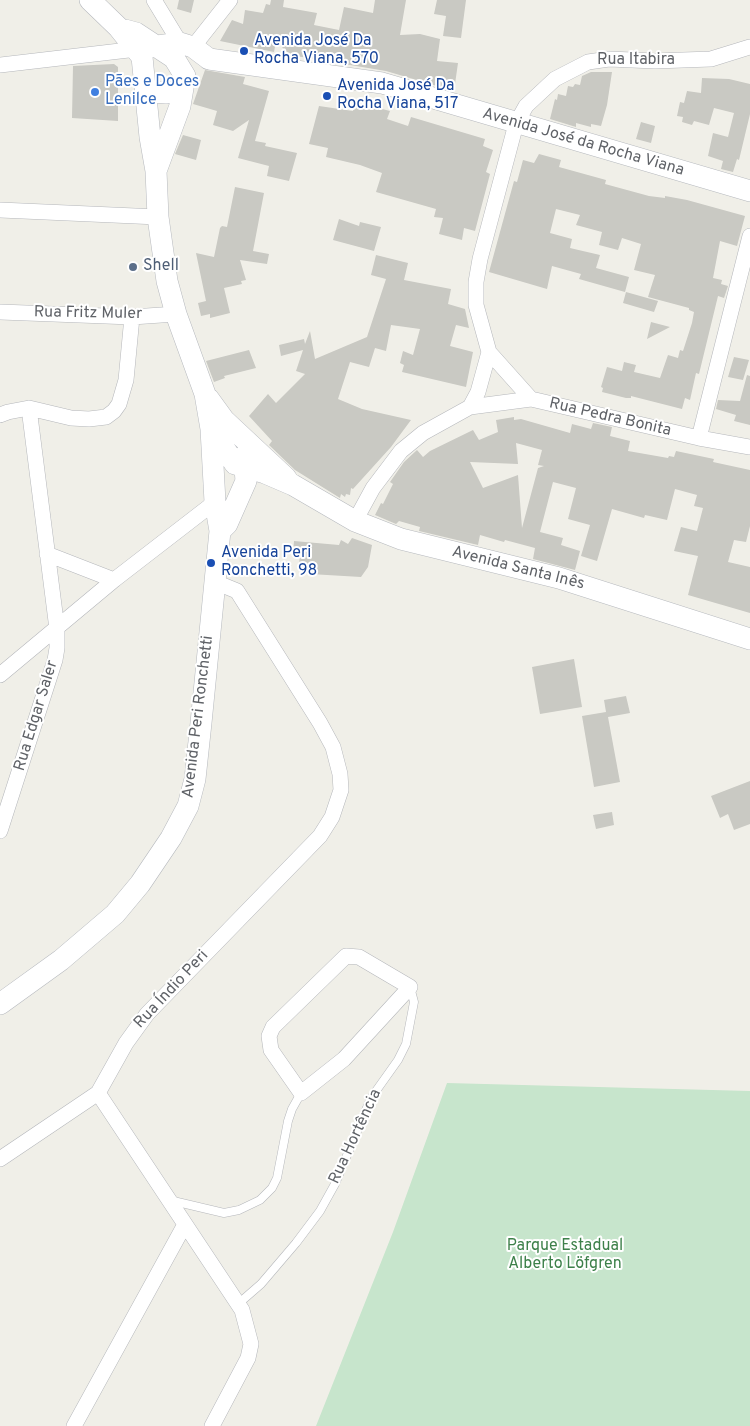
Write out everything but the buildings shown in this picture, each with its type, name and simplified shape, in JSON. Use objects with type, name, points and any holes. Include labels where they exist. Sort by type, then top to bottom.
[{"type":"main road","points":[[90,0],[118,28],[136,33],[146,47],[174,58],[184,81],[180,106],[156,171]]},
{"type":"main road","points":[[146,47],[142,57],[156,171],[158,217],[167,281],[176,314],[205,394],[218,424],[241,463],[246,481],[227,524],[220,531]]},
{"type":"main road","name":"Avenida José da Rocha Viana","points":[[146,47],[194,50],[382,83],[516,124],[750,191]]},
{"type":"main road","points":[[145,87],[154,92],[176,92],[195,67],[194,50]]},
{"type":"main road","points":[[218,424],[215,502],[220,531]]},
{"type":"main road","name":"Avenida Santa Inês","points":[[218,424],[266,458],[293,485]]},
{"type":"main road","points":[[215,502],[241,463],[266,458]]},
{"type":"main road","name":"Avenida Santa Inês","points":[[241,463],[293,485],[355,521],[416,544],[559,578],[750,639]]},
{"type":"main road","name":"Avenida Peri Ronchetti","points":[[0,1004],[61,960],[115,914],[140,884],[166,846],[188,806],[196,770],[220,531]]},
{"type":"street","points":[[154,0],[194,50],[230,0]]},
{"type":"street","points":[[0,65],[146,47]]},
{"type":"street","name":"Rua Itabira","points":[[489,352],[476,304],[476,282],[480,259],[516,124],[526,106],[554,79],[588,62],[609,59],[655,61],[711,59],[736,53],[750,47]]},
{"type":"street","points":[[0,210],[158,217]]},
{"type":"street","points":[[699,438],[750,236]]},
{"type":"street","name":"Rua Fritz Muler","points":[[0,312],[132,317],[176,314]]},
{"type":"street","points":[[0,416],[8,412],[29,408],[71,418],[89,419],[106,417],[114,411],[119,404],[126,380],[132,317]]},
{"type":"street","points":[[489,352],[531,399]]},
{"type":"street","points":[[355,521],[373,488],[401,451],[423,433],[470,407],[478,392],[489,352]]},
{"type":"street","name":"Rua Pedra Bonita","points":[[470,407],[531,399],[699,438],[750,447]]},
{"type":"street","name":"Rua Edgar Saler","points":[[0,832],[55,660],[57,629],[29,408]]},
{"type":"street","points":[[0,674],[57,629],[114,580],[215,502]]},
{"type":"street","points":[[47,554],[114,580]]},
{"type":"street","name":"Rua Índio Peri","points":[[98,1093],[126,1043],[147,1014],[320,836],[339,802],[340,774],[333,747],[320,723],[236,592],[215,582]]},
{"type":"street","points":[[346,956],[359,957],[410,987],[344,1059],[301,1093],[271,1050],[269,1041],[273,1027],[346,956]]},
{"type":"street","points":[[0,1159],[98,1093],[169,1200],[184,1226],[242,1310],[251,1344],[248,1358],[212,1426]]},
{"type":"street","points":[[74,1426],[184,1226]]},
{"type":"lane","name":"Rua Hortência","points":[[238,1304],[261,1284],[290,1250],[324,1204],[349,1154],[371,1098],[398,1060],[406,1044],[414,1002],[410,987]]},
{"type":"lane","points":[[169,1200],[224,1213],[239,1210],[260,1200],[272,1188],[276,1178],[288,1121],[301,1093]]},
{"type":"green space","name":"Parque Estadual Alberto Löfgren","points":[[447,1083],[750,1091],[750,1426],[316,1426],[393,1232]]},
{"type":"place","name":"Avenida José Da Rocha Viana, 570","points":[[244,51]]},
{"type":"place","name":"Pães e Doces Lenilce","points":[[95,92]]},
{"type":"place","name":"Avenida José Da Rocha Viana, 517","points":[[327,96]]},
{"type":"place","name":"Shell","points":[[133,267]]},
{"type":"place","name":"Avenida Peri Ronchetti, 98","points":[[211,563]]}]
